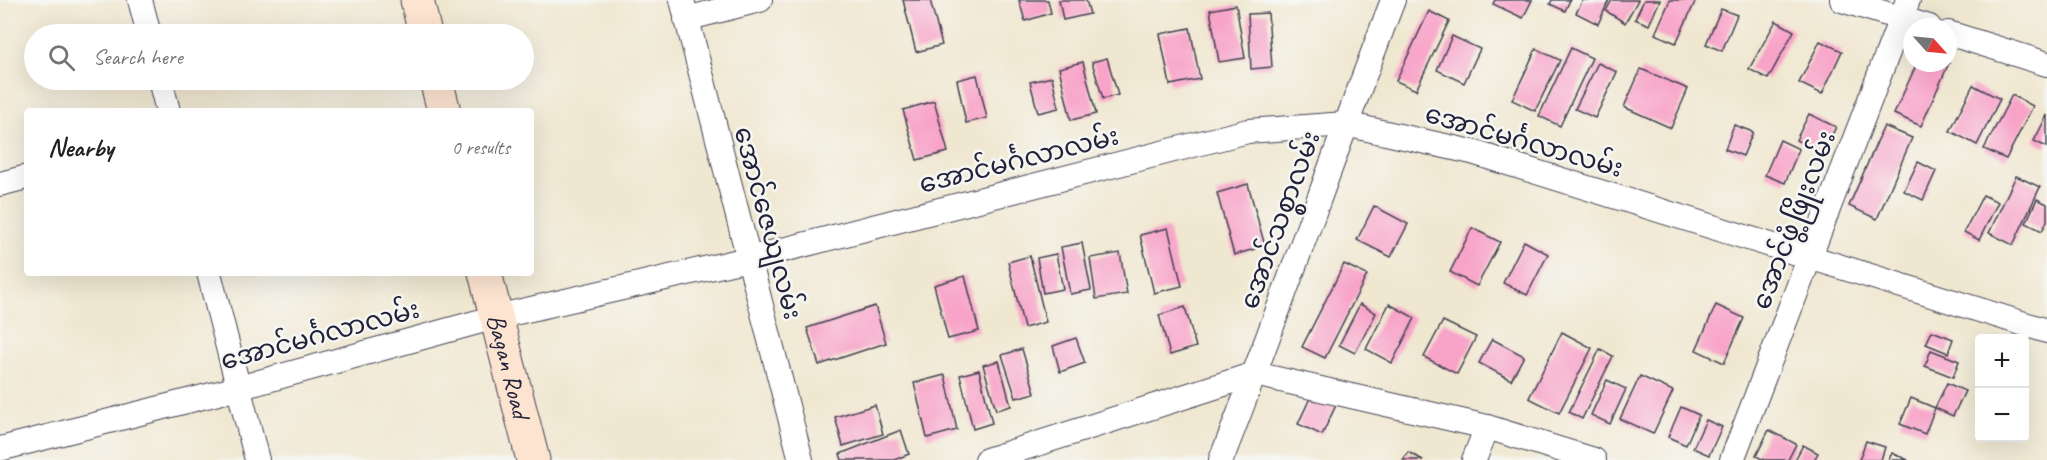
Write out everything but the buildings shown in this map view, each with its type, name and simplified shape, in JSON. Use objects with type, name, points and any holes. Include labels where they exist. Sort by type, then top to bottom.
[{"type":"street","points":[[140,0],[146,24]]},
{"type":"street","points":[[417,0],[423,24]]},
{"type":"street","points":[[684,9],[760,0]]},
{"type":"street","name":"အောင်သစ္စာလမ်း","points":[[1221,460],[1393,0]]},
{"type":"street","points":[[1842,0],[1905,9]]},
{"type":"street","name":"အောင်ဇေယျလမ်း","points":[[684,9],[801,460]]},
{"type":"street","name":"အောင်ဖွံ့ဖြိုးလမ်း","points":[[1732,460],[1905,9]]},
{"type":"street","points":[[1957,36],[2047,64]]},
{"type":"street","points":[[163,90],[167,108]]},
{"type":"street","points":[[439,90],[443,108]]},
{"type":"street","name":"အောင်မင်္ဂလာလမ်း","points":[[0,449],[238,388],[496,317],[748,259],[1248,131],[1345,124],[1472,152],[2047,331]]},
{"type":"street","points":[[0,184],[24,178]]},
{"type":"street","points":[[210,276],[257,460]]},
{"type":"street","name":"Bagan Road","points":[[486,276],[533,460]]},
{"type":"street","points":[[987,460],[1255,374],[1487,427],[1594,460]]},
{"type":"street","points":[[1474,460],[1487,427]]}]
